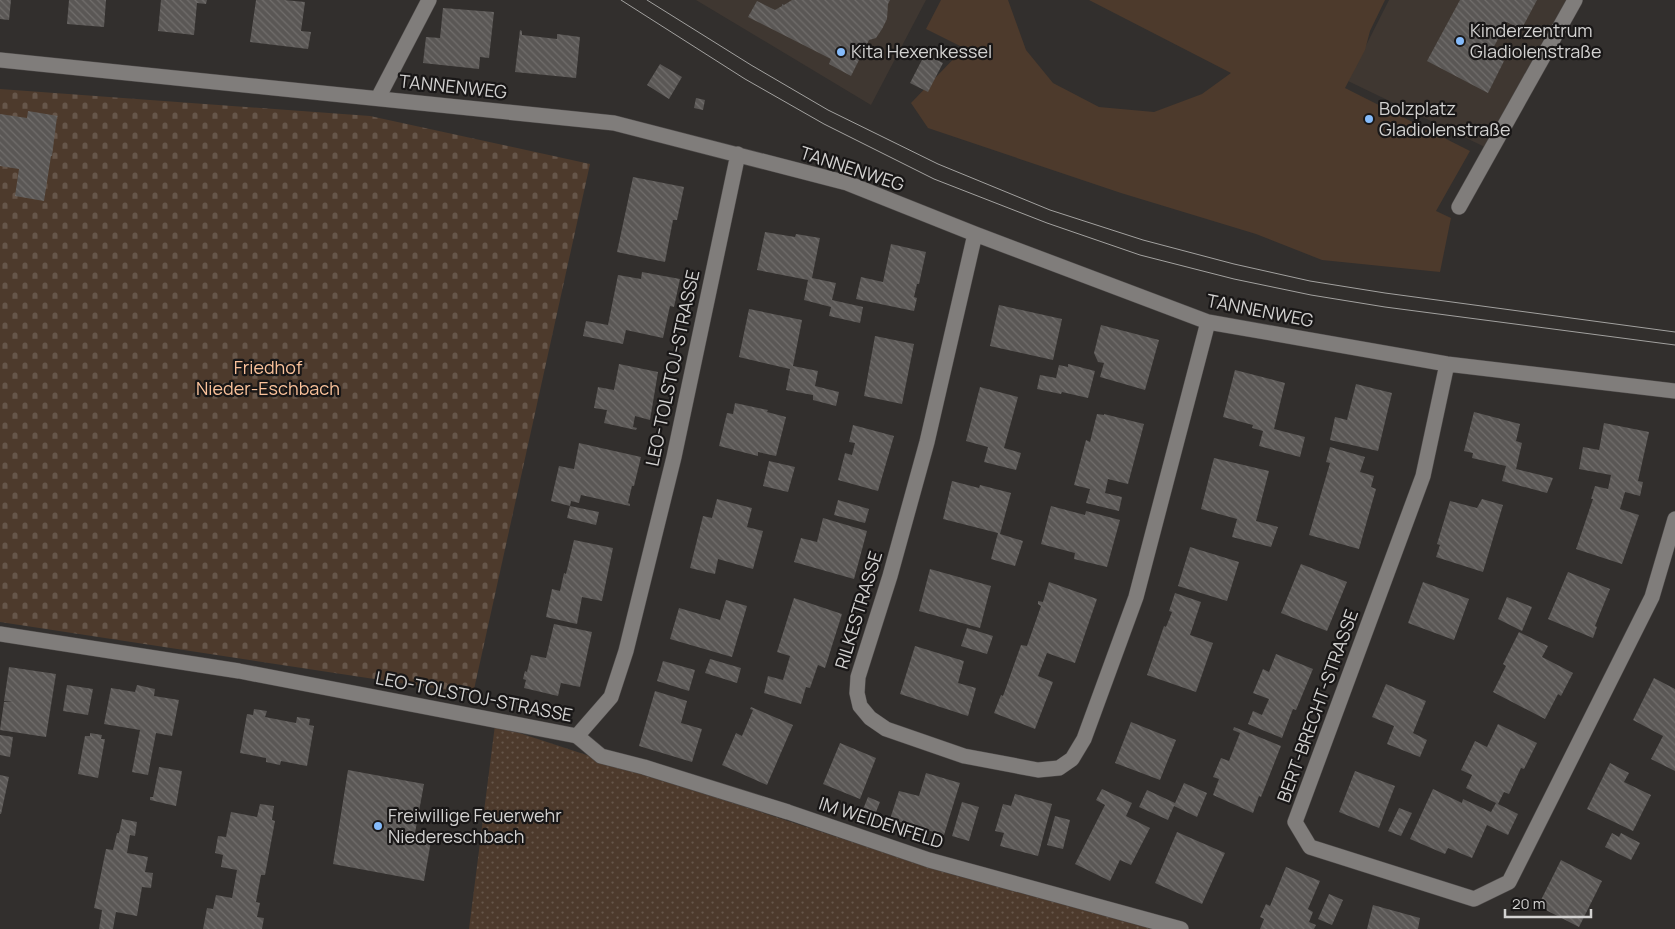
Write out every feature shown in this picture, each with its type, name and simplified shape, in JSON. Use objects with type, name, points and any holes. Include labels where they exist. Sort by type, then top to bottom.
[{"type":"street","points":[[378,98],[429,0]]},
{"type":"street","points":[[1459,207],[1574,0]]},
{"type":"street","name":"TANNENWEG","points":[[0,60],[614,123],[848,183],[974,234],[1208,322],[1446,364],[1675,391]]},
{"type":"street","name":"LEO-TOLSTOJ-STRASSE","points":[[0,634],[239,671],[577,736],[611,697],[626,651],[674,457],[738,154]]},
{"type":"street","name":"RILKESTRASSE","points":[[974,234],[927,442],[890,576],[858,677],[856,693],[860,706],[870,718],[886,730],[964,756],[1038,770],[1060,768],[1072,759],[1084,739],[1136,597],[1208,322]]},
{"type":"street","name":"BERT-BRECHT-STRASSE","points":[[1446,364],[1424,476],[1295,822],[1310,847],[1474,899],[1509,882],[1652,597],[1675,519]]},
{"type":"street","name":"IM WEIDENFELD","points":[[577,736],[601,756],[644,767],[788,812],[929,860],[1181,929]]},
{"type":"shaded area","name":"Kita Hexenkessel","points":[[696,0],[926,0],[871,105]]},
{"type":"shaded area","name":"Kinderzentrum Gladiolenstraße","points":[[1389,0],[1575,0],[1491,150],[1348,81]]},
{"type":"green space","points":[[941,0],[1008,0],[1026,50],[1053,83],[1099,107],[1154,112],[1202,94],[1231,73],[1089,0],[1385,0],[1370,31],[1365,50],[1345,88],[1470,151],[1436,211],[1451,218],[1440,272],[1322,260],[1256,234],[1121,193],[928,128],[911,103],[964,48],[926,29]]},
{"type":"green space","name":"Friedhof Nieder-Eschbach","points":[[0,89],[370,116],[590,164],[473,694],[0,622]]},
{"type":"green space","points":[[495,725],[947,873],[1156,929],[469,929]]},
{"type":"building","points":[[0,0],[11,0],[9,20],[0,19]]},
{"type":"building","points":[[69,0],[106,0],[104,27],[67,24]]},
{"type":"building","points":[[161,0],[207,0],[206,4],[197,3],[194,35],[158,31]]},
{"type":"building","points":[[256,0],[305,2],[301,31],[311,32],[308,49],[250,42]]},
{"type":"building","points":[[792,0],[890,0],[887,19],[882,29],[876,38],[869,40],[851,76],[829,64],[831,59],[748,17],[757,1],[775,10],[782,6],[782,4],[784,5]]},
{"type":"building","name":"Kinderzentrum Gladiolenstraße","points":[[1460,0],[1537,0],[1521,30],[1507,22],[1490,54],[1504,61],[1488,93],[1427,61]]},
{"type":"building","points":[[443,8],[494,12],[489,58],[480,57],[479,69],[423,63],[426,37],[440,38]]},
{"type":"building","points":[[520,30],[522,35],[557,39],[557,34],[580,37],[576,78],[515,72]]},
{"type":"building","points":[[925,54],[943,63],[928,92],[910,83]]},
{"type":"building","points":[[660,64],[682,77],[669,99],[647,85]]},
{"type":"building","points":[[696,98],[705,100],[703,110],[694,108]]},
{"type":"building","points":[[28,111],[58,116],[44,201],[15,196],[19,169],[0,166],[0,114],[27,118]]},
{"type":"building","points":[[633,177],[684,187],[677,220],[673,220],[665,262],[617,252]]},
{"type":"building","points":[[765,232],[795,237],[796,234],[820,238],[812,278],[836,283],[832,300],[863,307],[860,323],[829,316],[831,307],[804,300],[808,280],[757,270]]},
{"type":"building","points":[[891,244],[926,252],[914,297],[917,298],[914,311],[856,299],[861,277],[883,282]]},
{"type":"building","points":[[642,272],[680,279],[674,307],[670,306],[663,338],[626,330],[623,344],[583,336],[586,321],[608,325],[618,275],[641,279]]},
{"type":"building","points":[[999,305],[1062,319],[1053,360],[990,346]]},
{"type":"building","points":[[749,309],[802,320],[793,366],[818,371],[815,386],[839,392],[836,406],[813,400],[813,395],[786,390],[790,369],[739,357]]},
{"type":"building","points":[[1101,325],[1159,340],[1145,390],[1100,377],[1104,363],[1098,362],[1094,353]]},
{"type":"building","points":[[875,336],[914,344],[902,404],[864,396]]},
{"type":"building","points":[[619,364],[658,372],[650,420],[635,416],[633,427],[637,428],[636,430],[604,423],[607,410],[594,408],[598,387],[614,390]]},
{"type":"building","points":[[1068,364],[1095,371],[1088,398],[1037,389],[1040,375],[1056,378],[1059,365],[1068,367]]},
{"type":"building","points":[[1235,370],[1285,383],[1274,429],[1305,437],[1300,457],[1259,446],[1263,431],[1252,428],[1253,425],[1223,417]]},
{"type":"building","points":[[1356,384],[1392,393],[1378,451],[1330,440],[1335,417],[1347,420]]},
{"type":"building","points":[[980,387],[1018,397],[1004,448],[1021,453],[1016,470],[984,462],[988,447],[966,441]]},
{"type":"building","points":[[735,403],[768,410],[767,412],[786,417],[776,456],[758,452],[758,456],[719,446],[727,413],[733,414]]},
{"type":"building","points":[[1474,412],[1520,424],[1516,441],[1522,443],[1516,469],[1553,478],[1547,493],[1502,481],[1506,466],[1472,458],[1473,453],[1464,451]]},
{"type":"building","points":[[1097,414],[1144,424],[1128,484],[1108,479],[1105,493],[1122,497],[1119,511],[1086,503],[1090,489],[1074,485],[1086,440],[1090,442]]},
{"type":"building","points":[[1604,423],[1649,432],[1638,481],[1643,482],[1640,496],[1625,492],[1620,509],[1639,515],[1622,564],[1576,549],[1593,499],[1591,499],[1595,486],[1608,489],[1611,475],[1579,469],[1583,447],[1599,450]]},
{"type":"building","points":[[853,425],[894,436],[878,491],[838,480],[845,453],[852,455],[855,443],[849,442]]},
{"type":"building","points":[[579,443],[641,457],[628,503],[630,506],[581,495],[579,503],[571,501],[570,506],[551,501],[559,466],[574,469]]},
{"type":"building","points":[[1330,447],[1365,457],[1360,472],[1374,476],[1371,487],[1376,489],[1359,549],[1309,535],[1330,463],[1326,462]]},
{"type":"building","points":[[1214,458],[1269,471],[1256,521],[1278,527],[1271,547],[1232,537],[1237,519],[1201,509]]},
{"type":"building","points":[[769,461],[795,467],[788,492],[763,486]]},
{"type":"building","points":[[952,481],[979,488],[980,485],[1011,493],[1000,534],[1023,541],[1015,566],[991,559],[998,533],[943,519]]},
{"type":"building","points":[[717,499],[752,508],[747,527],[763,531],[753,569],[718,559],[715,574],[690,568],[703,516],[712,518]]},
{"type":"building","points":[[1482,499],[1503,505],[1483,572],[1436,557],[1440,545],[1437,544],[1450,501],[1477,508]]},
{"type":"building","points":[[838,500],[869,509],[865,523],[834,515]]},
{"type":"building","points":[[570,506],[599,512],[596,525],[567,518]]},
{"type":"building","points":[[1051,506],[1085,515],[1086,511],[1120,520],[1107,567],[1074,559],[1075,553],[1041,544]]},
{"type":"building","points":[[823,518],[867,531],[854,579],[794,562],[801,538],[817,542]]},
{"type":"building","points":[[574,540],[613,548],[602,601],[582,597],[577,624],[546,617],[552,589],[560,591]]},
{"type":"building","points":[[1190,547],[1239,562],[1227,601],[1178,586]]},
{"type":"building","points":[[1301,564],[1347,582],[1327,631],[1281,613]]},
{"type":"building","points":[[930,569],[991,586],[980,628],[919,611]]},
{"type":"building","points":[[1568,572],[1610,589],[1595,626],[1597,627],[1593,638],[1548,619]]},
{"type":"building","points":[[1049,582],[1097,599],[1075,663],[1047,653],[1038,676],[1053,682],[1035,729],[994,713],[1001,695],[1003,696],[1021,645],[1027,646],[1041,606],[1038,604],[1038,601],[1043,602]]},
{"type":"building","points":[[1423,582],[1469,599],[1454,640],[1408,623]]},
{"type":"building","points":[[1175,593],[1201,602],[1190,635],[1213,643],[1196,692],[1147,675],[1164,626],[1166,627],[1172,612],[1169,611]]},
{"type":"building","points":[[1507,597],[1532,607],[1522,631],[1498,619]]},
{"type":"building","points":[[794,598],[842,614],[825,668],[818,665],[810,688],[806,687],[801,704],[764,693],[768,676],[783,680],[790,656],[777,652]]},
{"type":"building","points":[[726,600],[747,606],[732,657],[670,639],[679,608],[720,620]]},
{"type":"building","points":[[554,624],[592,632],[580,687],[561,683],[558,696],[524,688],[526,680],[523,679],[525,671],[527,672],[531,655],[546,658]]},
{"type":"building","points":[[967,628],[993,636],[987,654],[961,646]]},
{"type":"building","points":[[1519,632],[1548,646],[1542,657],[1573,673],[1561,696],[1558,694],[1545,719],[1493,692],[1506,666],[1503,664]]},
{"type":"building","points":[[915,646],[964,661],[958,683],[976,688],[968,716],[900,694]]},
{"type":"building","points":[[1276,654],[1313,669],[1296,710],[1293,709],[1282,738],[1248,724],[1253,711],[1262,715],[1269,699],[1253,693],[1263,669],[1269,672]]},
{"type":"building","points":[[710,659],[741,668],[737,683],[705,673]]},
{"type":"building","points":[[663,661],[695,670],[689,691],[657,681]]},
{"type":"building","points":[[9,667],[56,674],[46,737],[0,730],[4,702],[13,702],[4,701]]},
{"type":"building","points":[[1654,678],[1675,689],[1675,771],[1651,759],[1663,736],[1633,720]]},
{"type":"building","points":[[1386,684],[1426,701],[1413,733],[1427,740],[1420,757],[1387,744],[1394,726],[1372,717]]},
{"type":"building","points":[[67,685],[93,689],[88,715],[63,711]]},
{"type":"building","points":[[137,685],[155,689],[154,696],[179,700],[172,736],[156,733],[148,775],[132,772],[140,730],[104,724],[111,688],[135,692]]},
{"type":"building","points":[[655,691],[687,701],[681,723],[702,729],[692,762],[639,746]]},
{"type":"building","points":[[751,707],[793,725],[767,785],[722,765],[736,733],[742,736],[753,710],[750,709]]},
{"type":"building","points":[[254,709],[267,711],[265,717],[296,723],[297,717],[310,719],[309,725],[314,726],[307,766],[281,761],[280,765],[266,762],[266,758],[240,753],[247,714],[253,715]]},
{"type":"building","points":[[1131,722],[1176,740],[1160,780],[1115,763]]},
{"type":"building","points":[[1498,724],[1537,743],[1524,769],[1521,768],[1509,794],[1504,792],[1498,804],[1518,814],[1508,835],[1487,825],[1472,858],[1448,848],[1445,854],[1410,839],[1433,789],[1462,803],[1463,799],[1491,812],[1496,803],[1466,788],[1472,775],[1461,770],[1475,741],[1487,747]]},
{"type":"building","points":[[1234,727],[1281,746],[1253,813],[1213,795],[1219,779],[1213,777],[1221,758],[1229,761],[1240,733],[1233,730]]},
{"type":"building","points":[[90,733],[102,735],[101,739],[105,739],[98,778],[78,774],[85,736],[90,736]]},
{"type":"building","points":[[0,735],[13,737],[10,757],[0,755]]},
{"type":"building","points":[[840,743],[876,758],[860,799],[823,784]]},
{"type":"building","points":[[1610,763],[1629,773],[1624,782],[1651,795],[1633,831],[1587,809]]},
{"type":"building","points":[[159,767],[182,771],[176,806],[150,800],[150,797],[153,797]]},
{"type":"building","name":"Freiwillige Feuerwehr Niedereschbach","points":[[348,770],[424,784],[414,838],[431,841],[424,881],[333,864]]},
{"type":"building","points":[[1355,771],[1395,786],[1379,828],[1339,812]]},
{"type":"building","points":[[926,773],[960,783],[944,835],[890,819],[899,791],[919,796]]},
{"type":"building","points":[[0,775],[9,777],[1,814],[0,814]]},
{"type":"building","points":[[1184,783],[1207,793],[1197,817],[1174,806],[1168,820],[1139,807],[1147,790],[1175,803]]},
{"type":"building","points":[[1102,789],[1132,803],[1126,816],[1150,828],[1131,865],[1120,860],[1110,881],[1075,864],[1105,805],[1096,800]]},
{"type":"building","points":[[1015,794],[1052,804],[1038,856],[1000,846],[1004,833],[995,831],[1003,804],[1011,806]]},
{"type":"building","points":[[868,797],[880,802],[870,827],[857,824]]},
{"type":"building","points":[[962,802],[979,807],[969,841],[952,836]]},
{"type":"building","points":[[260,804],[274,806],[272,820],[275,821],[265,875],[261,875],[256,902],[260,903],[257,917],[264,918],[262,929],[203,929],[207,908],[213,909],[216,895],[232,898],[237,870],[221,867],[223,855],[215,853],[218,836],[226,837],[231,812],[257,817]]},
{"type":"building","points":[[1399,808],[1412,813],[1401,836],[1388,831]]},
{"type":"building","points":[[1055,816],[1070,820],[1063,849],[1047,845]]},
{"type":"building","points":[[122,819],[137,822],[135,836],[130,835],[127,853],[148,857],[145,872],[153,873],[151,888],[142,887],[137,916],[116,912],[113,929],[99,929],[102,910],[94,908],[106,849],[113,850]]},
{"type":"building","points":[[1177,832],[1225,853],[1202,904],[1155,883]]},
{"type":"building","points":[[1612,833],[1619,837],[1621,833],[1640,843],[1631,860],[1605,847]]},
{"type":"building","points":[[1561,860],[1602,881],[1579,927],[1538,906]]},
{"type":"building","points":[[1286,867],[1320,881],[1308,909],[1313,912],[1309,922],[1316,925],[1314,929],[1260,929],[1264,919],[1260,917],[1266,904],[1270,906]]},
{"type":"building","points":[[1329,894],[1343,900],[1332,925],[1318,919]]},
{"type":"building","points":[[1373,905],[1420,918],[1418,929],[1367,929]]},
{"type":"tram line","points":[[621,0],[745,79],[824,124],[934,179],[1047,223],[1140,255],[1234,279],[1311,295],[1385,307],[1675,345]]},
{"type":"tram line","points":[[647,0],[751,65],[828,110],[938,164],[1050,210],[1143,240],[1234,264],[1310,281],[1385,293],[1675,332]]},
{"type":"place","name":"Kinderzentrum Gladiolenstraße","points":[[1460,41]]},
{"type":"place","name":"Kita Hexenkessel","points":[[841,52]]},
{"type":"place","name":"Bolzplatz Gladiolenstraße","points":[[1369,119]]},
{"type":"place","name":"Freiwillige Feuerwehr Niedereschbach","points":[[378,826]]}]
